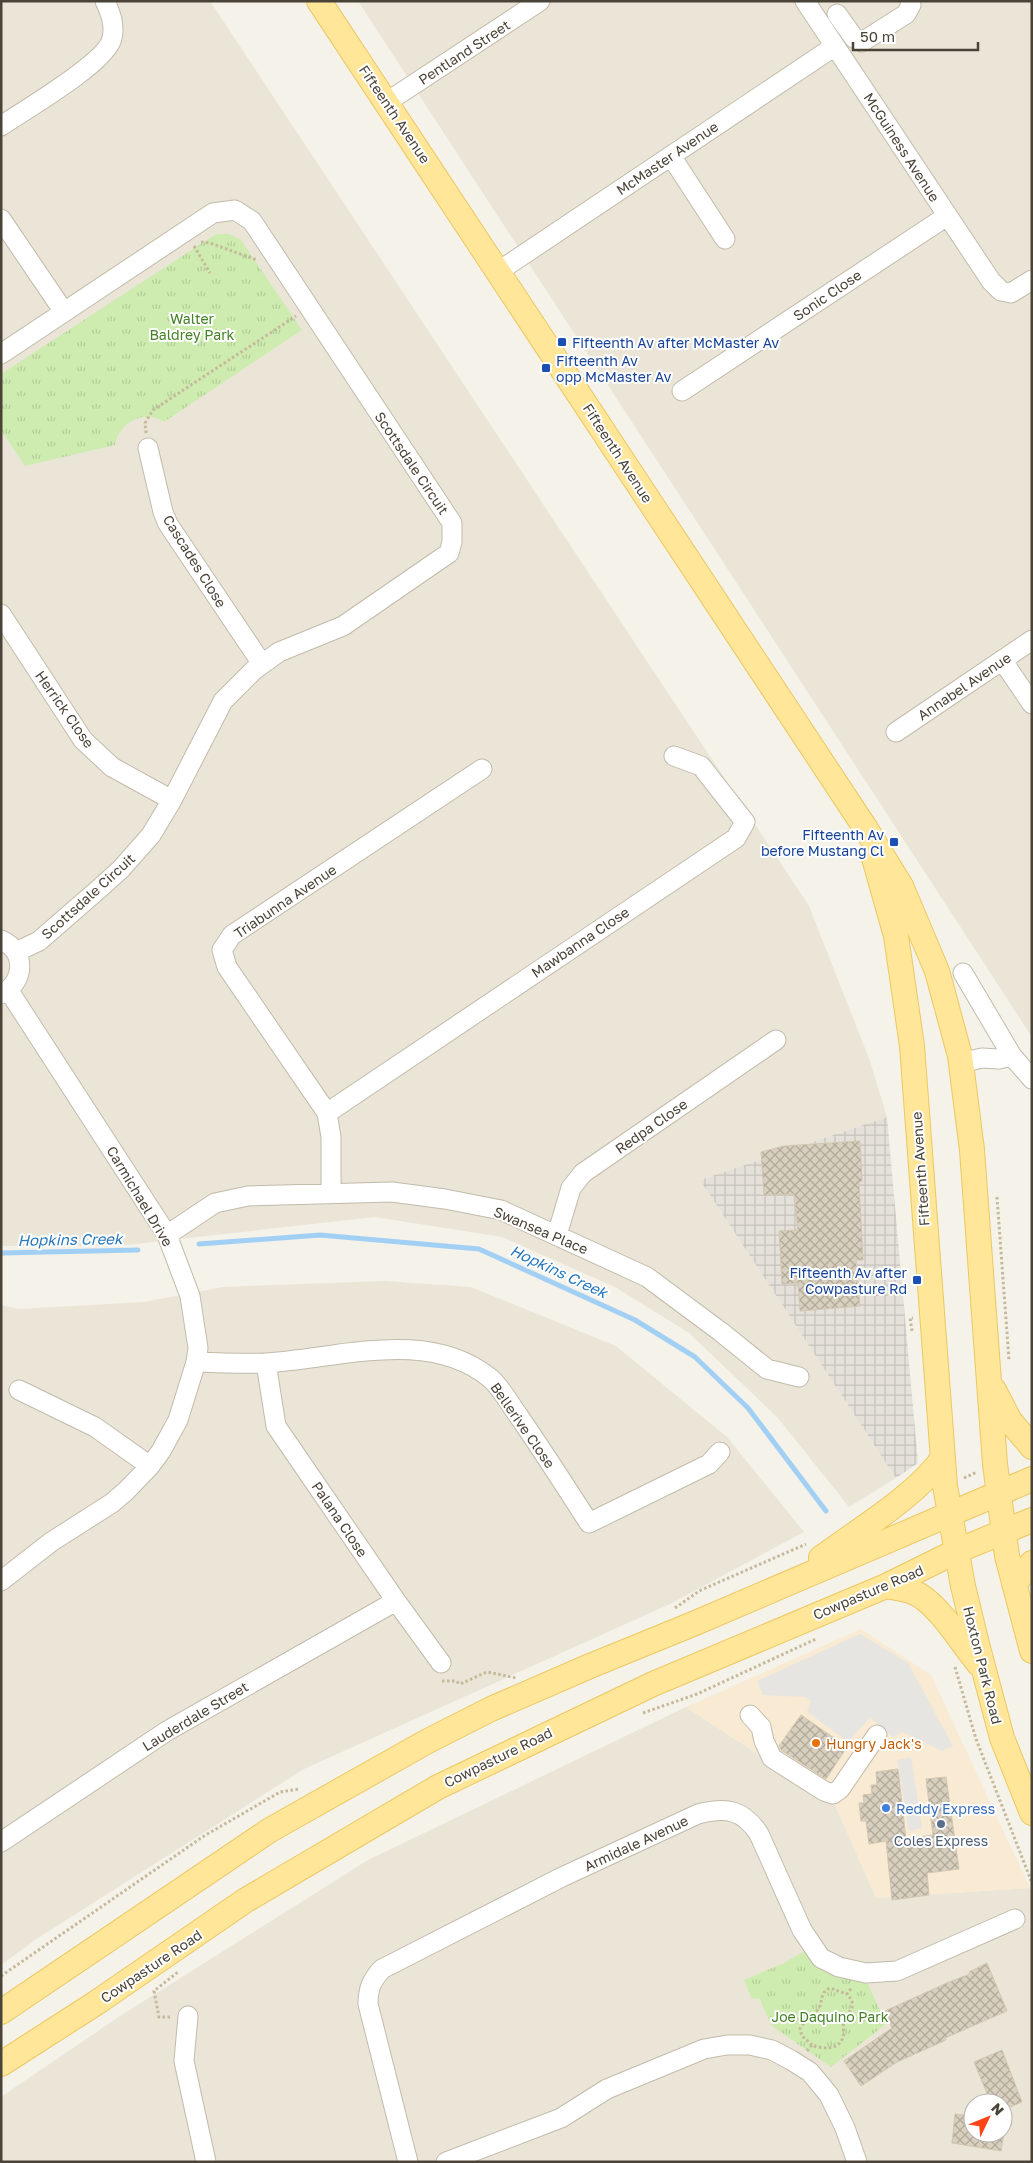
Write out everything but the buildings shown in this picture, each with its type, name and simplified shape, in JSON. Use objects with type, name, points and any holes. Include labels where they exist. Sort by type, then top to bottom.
[{"type":"main road","name":"Fifteenth Avenue","points":[[319,1],[499,271],[901,886],[937,971],[961,1063],[972,1150],[999,1493]]},
{"type":"main road","name":"Fifteenth Avenue","points":[[866,830],[896,936],[912,1046],[942,1458],[951,1513]]},
{"type":"main road","points":[[989,1379],[1010,1421],[1032,1447]]},
{"type":"main road","points":[[786,1583],[916,1487],[931,1474],[942,1458]]},
{"type":"main road","points":[[1,2012],[270,1830],[426,1742],[500,1705],[1032,1478]]},
{"type":"main road","points":[[999,1493],[1007,1556],[1032,1651]]},
{"type":"main road","name":"Hoxton Park Road","points":[[951,1513],[963,1586],[984,1672],[1002,1738],[1032,1813]]},
{"type":"main road","name":"Cowpasture Road","points":[[1,2064],[96,2004],[246,1900],[438,1786],[653,1684],[886,1586],[957,1552],[1032,1520]]},
{"type":"main road","points":[[1014,1584],[1032,1564]]},
{"type":"main road","points":[[886,1586],[914,1592],[927,1601],[942,1617],[984,1672]]},
{"type":"street","points":[[1,126],[87,68],[106,51],[112,40],[113,20],[105,1]]},
{"type":"street","name":"Pentland Street","points":[[387,102],[540,1]]},
{"type":"street","name":"McGuiness Avenue","points":[[805,1],[991,281],[1001,291],[1011,293],[1032,280]]},
{"type":"street","points":[[837,14],[854,38],[862,42],[906,14],[911,6],[910,1]]},
{"type":"street","name":"McMaster Avenue","points":[[499,271],[835,46]]},
{"type":"street","points":[[670,156],[725,240]]},
{"type":"street","name":"Scottsdale Circuit","points":[[1,354],[213,214],[235,210],[252,221],[452,523],[452,542],[449,553],[343,626],[279,652],[262,664],[222,701],[172,800],[151,835],[121,870],[39,941],[16,952]]},
{"type":"street","name":"Sonic Close","points":[[682,391],[947,216]]},
{"type":"street","points":[[1,219],[64,312]]},
{"type":"street","name":"Cascades Close","points":[[148,448],[163,512],[168,524],[262,664]]},
{"type":"street","name":"Herrick Close","points":[[1,614],[84,740],[112,767],[172,800]]},
{"type":"street","name":"Annabel Avenue","points":[[896,732],[1032,640]]},
{"type":"street","points":[[1002,660],[1032,704]]},
{"type":"street","name":"Mawbanna Close","points":[[326,1112],[736,838],[745,822],[701,766],[674,756]]},
{"type":"street","name":"Triabunna Avenue","points":[[330,1193],[331,1137],[326,1112],[227,967],[222,950],[232,934],[482,769]]},
{"type":"street","points":[[1,940],[16,952],[20,972],[17,980],[5,992]]},
{"type":"street","points":[[963,973],[1012,1056],[1032,1079]]},
{"type":"street","name":"Carmichael Drive","points":[[1,1581],[51,1542],[112,1503],[150,1466],[161,1451],[178,1420],[196,1362],[198,1348],[190,1296],[167,1235],[5,992]]},
{"type":"street","name":"Redpa Close","points":[[557,1235],[571,1188],[582,1173],[776,1040]]},
{"type":"street","points":[[961,1063],[982,1058],[999,1059],[1012,1056]]},
{"type":"street","name":"Swansea Place","points":[[167,1235],[215,1203],[248,1196],[392,1192],[446,1199],[501,1210],[647,1277],[768,1369],[799,1377]]},
{"type":"street","name":"Bellerive Close","points":[[196,1362],[266,1363],[397,1349],[448,1355],[468,1364],[491,1379],[589,1523],[710,1464],[720,1452]]},
{"type":"street","name":"Palana Close","points":[[266,1363],[276,1426],[396,1601],[442,1663]]},
{"type":"street","points":[[20,1390],[94,1427],[150,1466]]},
{"type":"street","name":"Lauderdale Street","points":[[1,1842],[166,1731],[396,1601]]},
{"type":"street","points":[[750,1715],[761,1727],[764,1741],[772,1758],[824,1791],[833,1794],[840,1789],[877,1735]]},
{"type":"street","name":"Armidale Avenue","points":[[408,2162],[368,2004],[368,1990],[372,1980],[382,1969],[562,1877],[698,1814],[717,1810],[736,1813],[750,1820],[759,1834],[802,1930],[821,1958],[839,1967],[862,1972],[897,1971],[1015,1919]]},
{"type":"street","points":[[188,2016],[184,2061],[206,2162]]},
{"type":"street","points":[[446,2162],[561,2118],[607,2088],[704,2049],[750,2045],[772,2050],[810,2072],[829,2095],[845,2128],[857,2162]]},
{"type":"path","points":[[210,273],[191,243],[197,241],[210,242],[263,264]]},
{"type":"path","points":[[148,448],[145,423],[153,410],[298,314],[294,307]]},
{"type":"path","points":[[635,1716],[705,1690],[821,1637]]},
{"type":"path","points":[[953,1660],[976,1738],[1032,1883]]},
{"type":"path","points":[[442,1663],[431,1672],[430,1676],[440,1681],[456,1681],[460,1684],[487,1672],[521,1679]]},
{"type":"path","points":[[180,1968],[175,1976],[154,1991],[159,2017],[188,2016]]},
{"type":"path","points":[[848,1994],[862,1972]]},
{"type":"path","points":[[830,1988],[848,1994],[852,2000],[853,2007],[845,2019],[843,2027],[844,2036],[841,2042],[835,2047],[822,2049],[812,2045],[802,2036],[800,2029],[803,2022],[818,2008],[823,1992],[830,1988]]},
{"type":"path","points":[[798,2064],[812,2045]]},
{"type":"shaded area","points":[[1,1],[210,1],[809,906],[870,1061],[887,1117],[700,1180],[896,1478],[849,1507],[777,1417],[689,1333],[615,1287],[502,1237],[375,1217],[117,1246],[1,1246]]},
{"type":"shaded area","points":[[358,1],[1032,1],[1032,1037]]},
{"type":"shaded area","points":[[887,1117],[918,1463],[896,1478],[700,1180]]},
{"type":"shaded area","points":[[385,1281],[471,1287],[616,1346],[727,1437],[804,1532],[670,1604],[304,1769],[38,1938],[1,1965],[1,1305],[18,1309],[144,1302],[223,1287]]},
{"type":"shaded area","points":[[861,1629],[931,1675],[1030,1888],[876,1898],[835,1805],[686,1707]]},
{"type":"shaded area","points":[[860,1634],[908,1663],[953,1746],[942,1751],[903,1732],[893,1737],[870,1717],[849,1742],[807,1712],[811,1701],[805,1697],[763,1695],[757,1681]]},
{"type":"shaded area","points":[[686,1707],[835,1805],[876,1898],[1030,1888],[1032,1892],[1032,2162],[1,2162],[1,2097],[120,2016],[368,1860]]},
{"type":"shaded area","points":[[911,1757],[922,1828],[909,1831],[897,1760]]},
{"type":"green space","name":"Walter Baldrey Park","points":[[216,234],[229,234],[241,240],[302,330],[164,422],[148,417],[134,420],[122,430],[115,445],[25,466],[1,430],[1,374]]},
{"type":"green space","name":"Joe Daquino Park","points":[[803,1952],[826,1970],[868,1984],[886,2024],[831,2067],[772,2026],[759,1998],[752,1999],[744,1980],[784,1963]]},
{"type":"waterway","name":"Hopkins Creek","points":[[199,1244],[320,1235],[479,1249],[635,1320],[695,1357],[748,1408],[826,1511]]},
{"type":"waterway","name":"Hopkins Creek","points":[[1,1253],[138,1250]]},
{"type":"place","name":"Fifteenth Av after McMaster Av","points":[[562,342]]},
{"type":"place","name":"Fifteenth Av opp McMaster Av","points":[[546,368]]},
{"type":"place","name":"Fifteenth Av before Mustang Cl","points":[[894,842]]},
{"type":"place","name":"Fifteenth Av after Cowpasture Rd","points":[[917,1280]]},
{"type":"place","name":"Hungry Jack's","points":[[816,1743]]},
{"type":"place","name":"Reddy Express","points":[[886,1808]]},
{"type":"place","name":"Coles Express","points":[[941,1824]]}]
